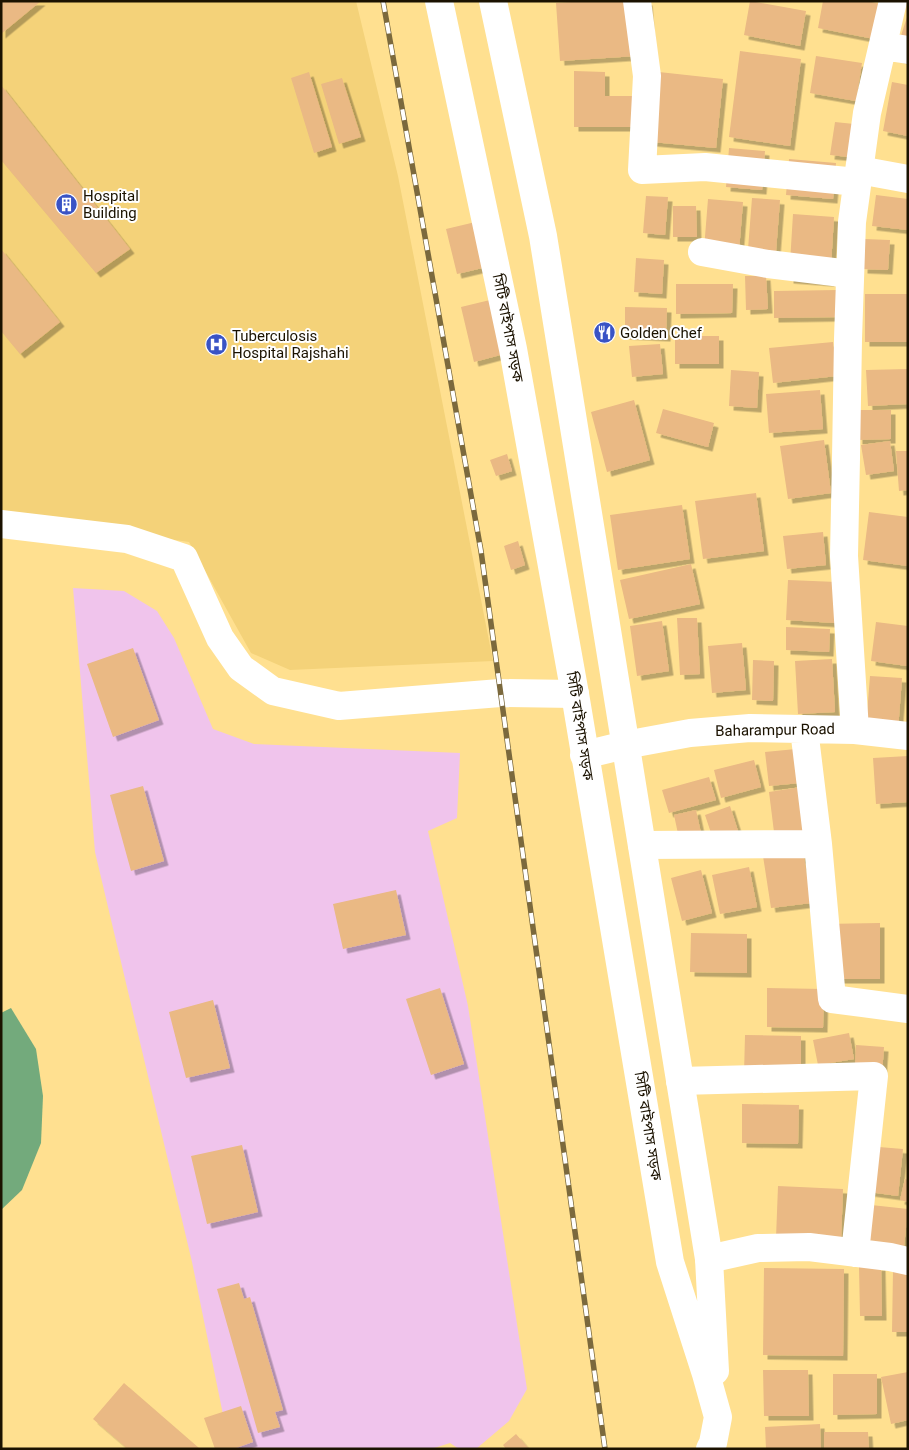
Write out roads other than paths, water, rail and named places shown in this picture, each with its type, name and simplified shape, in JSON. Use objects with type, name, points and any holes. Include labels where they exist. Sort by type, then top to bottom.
[{"type":"street","name":"সিটি বাইপাস সড়ক","points":[[439,1],[513,349],[575,694],[670,1262],[718,1417],[710,1449]]},
{"type":"street","points":[[493,1],[543,236],[709,1259],[718,1417]]},
{"type":"street","points":[[637,1],[647,76],[642,170],[705,167],[908,179]]},
{"type":"street","points":[[855,730],[844,556],[852,222],[866,113],[895,48],[893,1]]},
{"type":"street","points":[[702,252],[768,264],[850,274]]},
{"type":"street","points":[[1,524],[127,538],[184,558],[220,638],[241,668],[273,691],[339,706],[500,693],[575,694]]},
{"type":"street","name":"Baharampur Road","points":[[584,755],[690,733],[750,728],[855,730],[908,736]]},
{"type":"street","points":[[804,729],[818,844],[832,999],[908,1009]]},
{"type":"street","points":[[642,845],[818,844]]},
{"type":"street","points":[[680,1081],[874,1076],[855,1253]]},
{"type":"street","points":[[709,1259],[758,1248],[809,1247],[908,1261]]},
{"type":"railway","points":[[383,1],[481,551],[605,1449]]},
{"type":"place","name":"Hospital Building","points":[[67,205]]},
{"type":"place","name":"Golden Chef","points":[[604,333]]},
{"type":"place","name":"Tuberculosis Hospital Rajshahi","points":[[216,345]]}]
